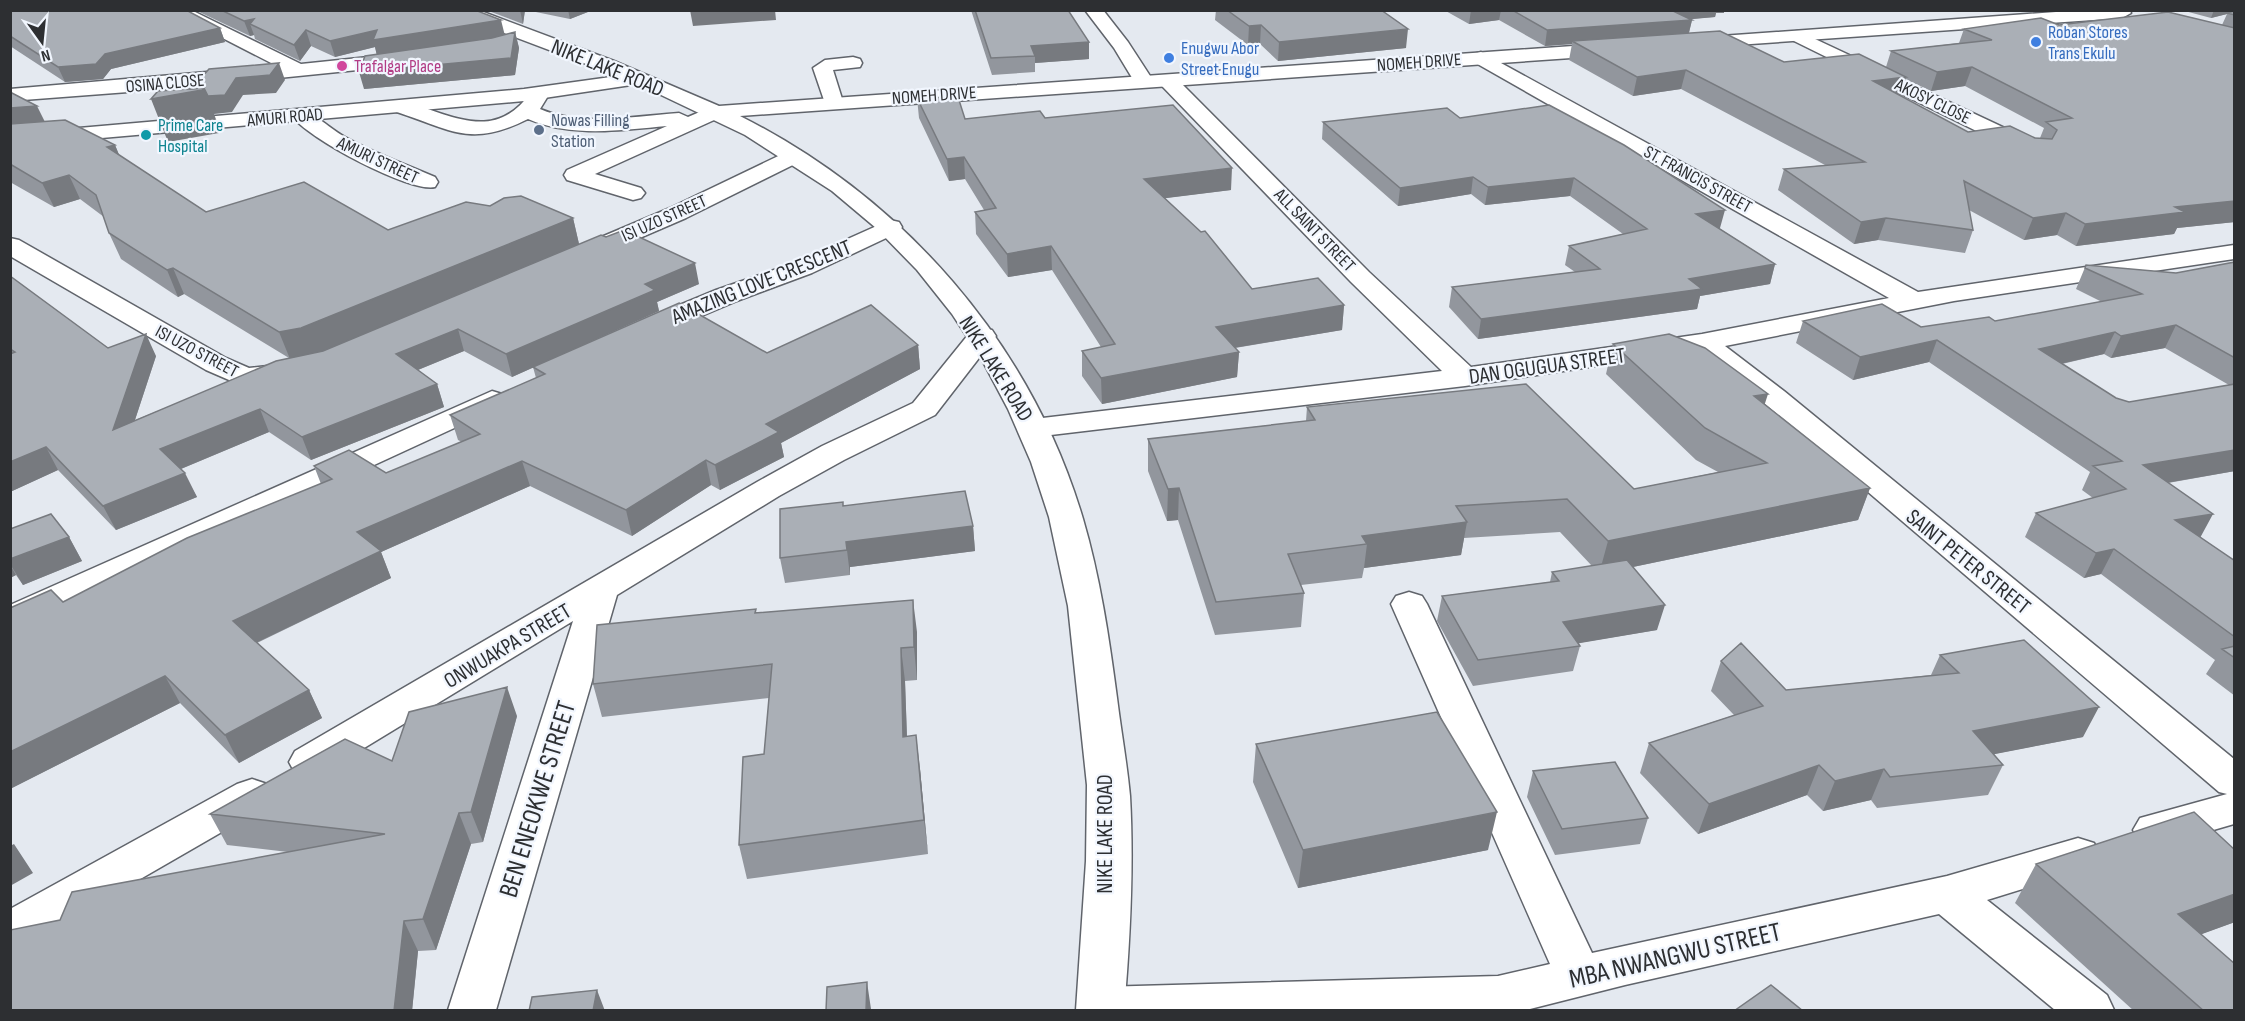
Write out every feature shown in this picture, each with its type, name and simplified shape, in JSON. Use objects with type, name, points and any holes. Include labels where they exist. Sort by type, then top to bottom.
[{"type":"street","points":[[176,10],[234,36],[300,71]]},
{"type":"street","name":"NIKE LAKE ROAD","points":[[460,10],[597,77],[644,82],[793,156],[839,185],[890,227],[932,272],[982,336],[1034,428],[1080,572],[1092,648],[1109,808],[1100,1009]]},
{"type":"street","points":[[1093,10],[1122,46],[1143,82]]},
{"type":"street","points":[[1669,45],[2118,12],[2142,18]]},
{"type":"street","name":"AKOSY CLOSE","points":[[1798,36],[2036,152]]},
{"type":"street","name":"NOMEH DRIVE","points":[[702,111],[1634,48]]},
{"type":"street","name":"OSINA CLOSE","points":[[14,91],[300,71],[425,56]]},
{"type":"street","name":"ST. FRANCIS STREET","points":[[1481,58],[1914,301]]},
{"type":"street","points":[[833,102],[823,68],[832,64],[852,63]]},
{"type":"street","points":[[568,88],[597,77],[702,111]]},
{"type":"street","name":"AMURI ROAD","points":[[530,100],[597,77]]},
{"type":"street","name":"ALL SAINT STREET","points":[[1168,81],[1360,277],[1465,377]]},
{"type":"street","name":"AMURI ROAD","points":[[10,140],[400,106],[530,100],[568,88],[644,82]]},
{"type":"street","points":[[400,106],[472,130],[495,127],[530,100],[543,119],[606,124],[702,111]]},
{"type":"street","points":[[633,193],[575,175],[702,111]]},
{"type":"street","name":"AMURI STREET","points":[[302,116],[306,123],[327,136],[427,182]]},
{"type":"street","name":"ISI UZO STREET","points":[[562,262],[678,213],[793,156]]},
{"type":"street","name":"AMAZING LOVE CRESCENT","points":[[628,337],[725,296],[803,267],[890,227]]},
{"type":"street","name":"ISI UZO STREET","points":[[10,245],[216,364],[246,377],[310,367]]},
{"type":"street","name":"DAN OGUGUA STREET","points":[[1034,428],[1465,377],[1702,342],[1914,301],[2235,252]]},
{"type":"street","name":"ONWUAKPA STREET","points":[[10,932],[396,712],[601,588],[824,459],[924,409],[982,336]]},
{"type":"street","name":"SAINT PETER STREET","points":[[1702,342],[1774,397],[1896,501],[2235,780]]},
{"type":"street","points":[[10,619],[516,389]]},
{"type":"street","name":"BEN ENEOKWE STREET","points":[[472,1011],[601,588]]},
{"type":"street","points":[[1409,604],[1579,976]]},
{"type":"street","name":"MBA NWANGWU STREET","points":[[1100,1009],[1498,997],[1579,976],[1947,894],[2235,808]]},
{"type":"street","points":[[1947,894],[2090,1011]]},
{"type":"building","points":[[10,10],[186,10],[220,28],[105,54],[96,64],[58,67],[10,36]]},
{"type":"building","points":[[221,10],[475,10],[501,20],[373,40],[377,30],[330,41],[306,30],[294,45],[250,24],[254,19],[244,21]]},
{"type":"building","points":[[975,10],[1068,10],[1089,42],[1031,46],[1035,56],[991,58]]},
{"type":"building","points":[[1227,10],[1381,10],[1408,29],[1279,42],[1261,25],[1249,26]]},
{"type":"building","points":[[1512,10],[1671,10],[1692,20],[1547,30]]},
{"type":"building","points":[[2168,12],[2235,28],[2235,201],[2175,207],[2185,212],[2085,224],[2066,213],[2033,218],[1964,181],[1973,230],[1886,218],[1861,222],[1784,169],[1865,162],[1686,70],[1637,77],[1572,41],[1720,31],[1784,62],[1859,54],[1906,77],[1873,81],[1968,132],[2010,126],[2035,138],[2052,139],[2057,130],[2046,122],[2072,118],[1972,67],[1937,72],[1891,51],[1992,40],[1964,29],[2041,18],[2059,25]]},
{"type":"building","points":[[515,32],[511,58],[359,72],[365,56],[492,38]]},
{"type":"building","points":[[279,63],[270,75],[236,78],[225,95],[208,96],[204,88],[191,89],[209,69]]},
{"type":"building","points":[[204,88],[202,90],[151,99],[158,91]]},
{"type":"building","points":[[10,92],[37,106],[10,108]]},
{"type":"building","points":[[958,97],[965,119],[1040,111],[1045,118],[1173,105],[1232,168],[1144,179],[1201,232],[1205,231],[1252,289],[1318,278],[1344,305],[1216,327],[1239,352],[1101,378],[1082,351],[1115,344],[1051,246],[1007,254],[975,212],[996,208],[964,157],[947,159],[917,98]]},
{"type":"building","points":[[1549,105],[1624,145],[1725,210],[1696,214],[1775,264],[1689,279],[1702,289],[1481,319],[1452,287],[1600,269],[1569,246],[1647,229],[1574,178],[1488,187],[1473,177],[1400,188],[1323,122],[1447,108],[1460,118]]},
{"type":"building","points":[[65,120],[115,145],[107,147],[206,212],[304,182],[388,230],[466,202],[490,206],[504,198],[521,196],[573,218],[301,328],[279,332],[173,268],[167,270],[109,233],[96,195],[69,175],[42,183],[10,164],[10,124]]},
{"type":"building","points":[[624,230],[695,263],[645,284],[655,290],[506,354],[458,329],[396,354],[437,384],[302,437],[260,409],[160,449],[185,473],[103,506],[46,447],[10,462],[10,354],[15,352],[10,349],[10,276],[108,348],[146,334],[113,430],[276,361],[323,351],[601,235],[606,237]]},
{"type":"building","points":[[2235,262],[2235,358],[2176,325],[2121,336],[2115,332],[2039,349],[2116,398],[2129,402],[2235,384],[2235,450],[2143,465],[2213,514],[2175,520],[2235,561],[2235,637],[2114,549],[2096,553],[2036,513],[2126,489],[2093,466],[2122,461],[1937,340],[1860,357],[1803,321],[1882,304],[1921,327],[1989,317],[1995,321],[2142,294],[2085,268],[2086,265],[2176,273]]},
{"type":"building","points":[[679,303],[767,353],[871,305],[918,345],[766,424],[779,432],[715,465],[706,460],[626,510],[522,461],[357,532],[381,551],[233,621],[309,690],[225,735],[165,676],[10,752],[10,608],[51,590],[63,602],[187,538],[332,479],[314,466],[349,450],[386,473],[480,434],[450,415],[545,374],[533,367]]},
{"type":"building","points":[[1669,334],[1705,348],[1768,394],[1754,396],[1870,488],[1608,541],[1567,499],[1456,506],[1467,522],[1362,536],[1367,544],[1288,554],[1304,593],[1216,602],[1179,488],[1168,489],[1148,439],[1315,420],[1307,407],[1526,384],[1634,489],[1767,463],[1705,428],[1613,344]]},
{"type":"building","points":[[965,491],[973,526],[846,542],[847,550],[780,558],[780,509],[843,502],[843,506]]},
{"type":"building","points":[[51,514],[69,537],[10,559],[10,529]]},
{"type":"building","points":[[1627,560],[1665,605],[1563,622],[1580,646],[1478,660],[1442,596],[1559,581],[1552,572]]},
{"type":"building","points":[[913,600],[914,647],[901,648],[903,737],[916,735],[924,820],[739,845],[743,757],[764,754],[772,664],[593,684],[597,625],[756,609],[755,613]]},
{"type":"building","points":[[2024,640],[2099,707],[1973,731],[2003,765],[1890,777],[1884,769],[1835,781],[1819,765],[1709,804],[1649,743],[1763,706],[1721,661],[1741,643],[1786,690],[1959,673],[1940,655]]},
{"type":"building","points":[[2235,646],[2235,658],[2222,649]]},
{"type":"building","points":[[507,687],[471,812],[459,813],[423,919],[404,921],[394,1011],[10,1011],[10,930],[60,920],[72,892],[385,834],[210,814],[345,739],[392,761],[409,712]]},
{"type":"building","points":[[1437,712],[1497,812],[1303,850],[1256,744]]},
{"type":"building","points":[[1615,762],[1648,818],[1562,829],[1533,771]]},
{"type":"building","points":[[2194,812],[2235,850],[2235,894],[2178,914],[2235,964],[2235,1011],[2204,1011],[2036,864]]},
{"type":"building","points":[[867,982],[866,1011],[826,1011],[827,987]]},
{"type":"building","points":[[1771,985],[1803,1011],[1734,1011]]},
{"type":"building","points":[[597,990],[593,1011],[529,1011],[532,997]]},
{"type":"place","name":"Roban Stores Trans Ekulu","points":[[2036,42]]},
{"type":"place","name":"Enugwu Abor Street Enugu","points":[[1169,58]]},
{"type":"place","name":"Trafalgar Place","points":[[342,66]]},
{"type":"place","name":"Nowas Filling Station","points":[[539,130]]},
{"type":"place","name":"Prime Care Hospital","points":[[146,135]]}]
